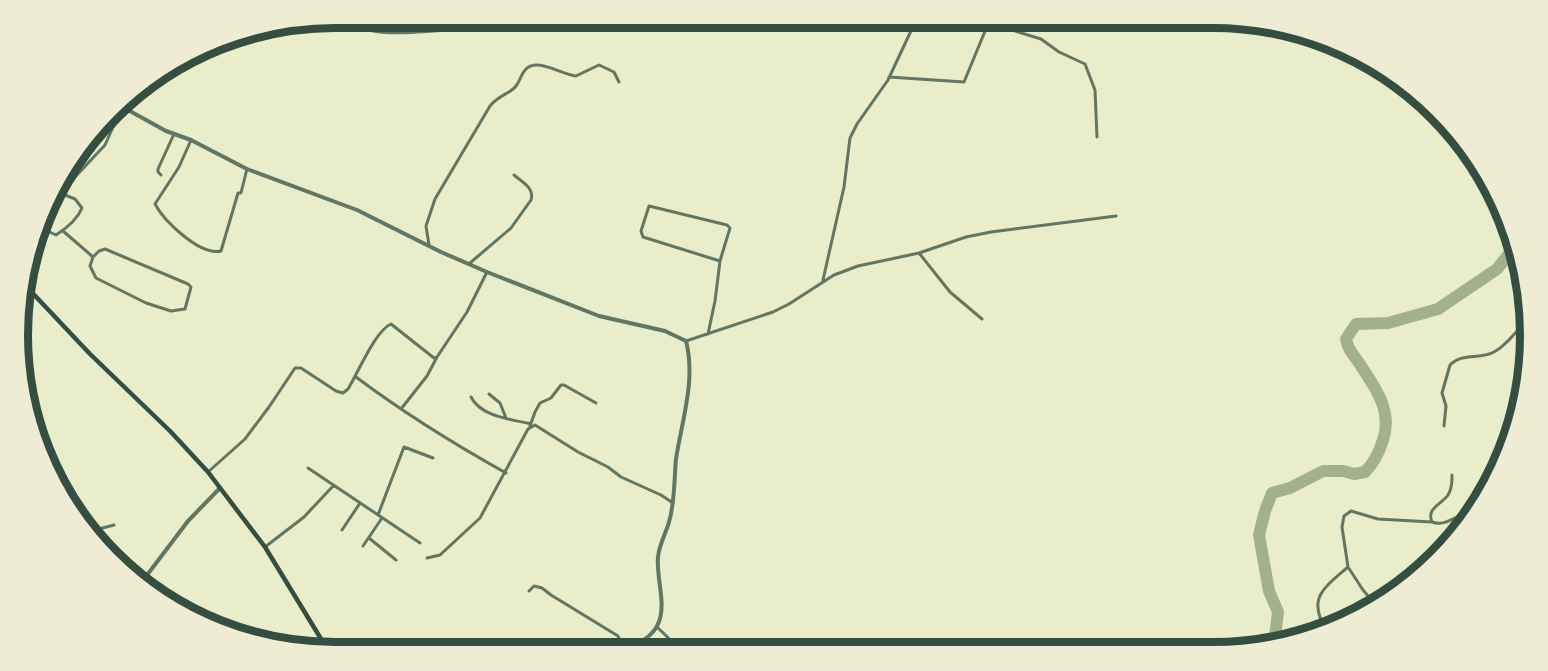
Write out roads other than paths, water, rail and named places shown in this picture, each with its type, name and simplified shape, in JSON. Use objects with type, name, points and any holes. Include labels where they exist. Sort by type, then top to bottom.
[{"type":"main road","points":[[31,292],[208,472],[265,547],[323,642]]},
{"type":"street","points":[[364,28],[392,32],[463,29]]},
{"type":"street","points":[[823,281],[844,187],[850,138],[889,77],[912,28]]},
{"type":"street","points":[[889,77],[964,82],[986,28]]},
{"type":"street","points":[[1007,28],[1041,39],[1059,52],[1085,64],[1095,90],[1098,137]]},
{"type":"street","points":[[429,245],[426,226],[435,199],[490,106],[502,94],[514,88],[528,66],[545,66],[576,76],[599,65],[614,72],[620,82]]},
{"type":"street","points":[[128,110],[247,169],[357,210],[487,272],[599,315],[666,331],[686,341],[782,308],[823,281],[858,266],[992,232],[1116,216]]},
{"type":"street","points":[[47,231],[55,234],[63,231],[76,220],[82,208],[75,199],[64,193],[76,176],[105,145],[114,122]]},
{"type":"street","points":[[161,175],[158,169],[174,134]]},
{"type":"street","points":[[191,140],[179,167],[155,204],[187,241],[212,252],[222,250],[247,169]]},
{"type":"street","points":[[470,263],[511,228],[531,200],[533,195],[531,189],[514,175]]},
{"type":"street","points":[[708,334],[720,261],[730,233],[729,226],[649,206],[641,231],[645,239],[720,261]]},
{"type":"street","points":[[63,231],[93,257]]},
{"type":"street","points":[[105,249],[180,279],[191,287],[185,309],[171,311],[146,303],[96,278],[90,266],[93,257],[105,249]]},
{"type":"street","points":[[919,252],[950,292],[982,319]]},
{"type":"street","points":[[401,409],[427,376],[467,312],[487,272]]},
{"type":"street","points":[[208,472],[245,439],[295,368],[301,368],[341,393],[346,391],[384,327],[391,324],[427,354],[434,358],[437,357]]},
{"type":"street","points":[[1444,426],[1446,406],[1442,393],[1450,365],[1462,357],[1486,356],[1495,352],[1520,328]]},
{"type":"street","points":[[641,642],[653,633],[660,617],[662,600],[659,588],[658,556],[670,521],[679,440],[688,397],[689,364],[686,341]]},
{"type":"street","points":[[356,376],[401,409],[506,473]]},
{"type":"street","points":[[427,558],[440,555],[475,524],[485,511],[540,403],[551,398],[564,385],[596,403]]},
{"type":"street","points":[[489,394],[500,403],[506,418]]},
{"type":"street","points":[[471,397],[480,409],[530,426],[539,426],[621,477],[673,503]]},
{"type":"street","points":[[363,546],[380,517],[404,447],[433,458]]},
{"type":"street","points":[[308,468],[420,543]]},
{"type":"street","points":[[1432,522],[1431,511],[1448,496],[1452,488],[1452,475]]},
{"type":"street","points":[[265,547],[304,517],[334,485]]},
{"type":"street","points":[[147,577],[188,521],[220,488]]},
{"type":"street","points":[[342,530],[360,503]]},
{"type":"street","points":[[1370,598],[1348,567],[1342,522],[1344,516],[1351,511],[1377,519],[1441,524],[1463,512]]},
{"type":"street","points":[[98,530],[114,525]]},
{"type":"street","points":[[369,538],[396,560]]},
{"type":"street","points":[[1322,622],[1317,601],[1319,595],[1323,588],[1348,567]]},
{"type":"street","points":[[529,591],[534,586],[542,588],[618,636],[620,642]]},
{"type":"street","points":[[657,627],[673,642]]},
{"type":"waterway","points":[[1275,636],[1278,612],[1269,591],[1259,535],[1272,493],[1290,488],[1323,471],[1343,471],[1354,474],[1365,472],[1376,458],[1383,440],[1386,419],[1381,400],[1349,349],[1346,339],[1356,324],[1388,323],[1438,309],[1497,269],[1509,254]]}]
